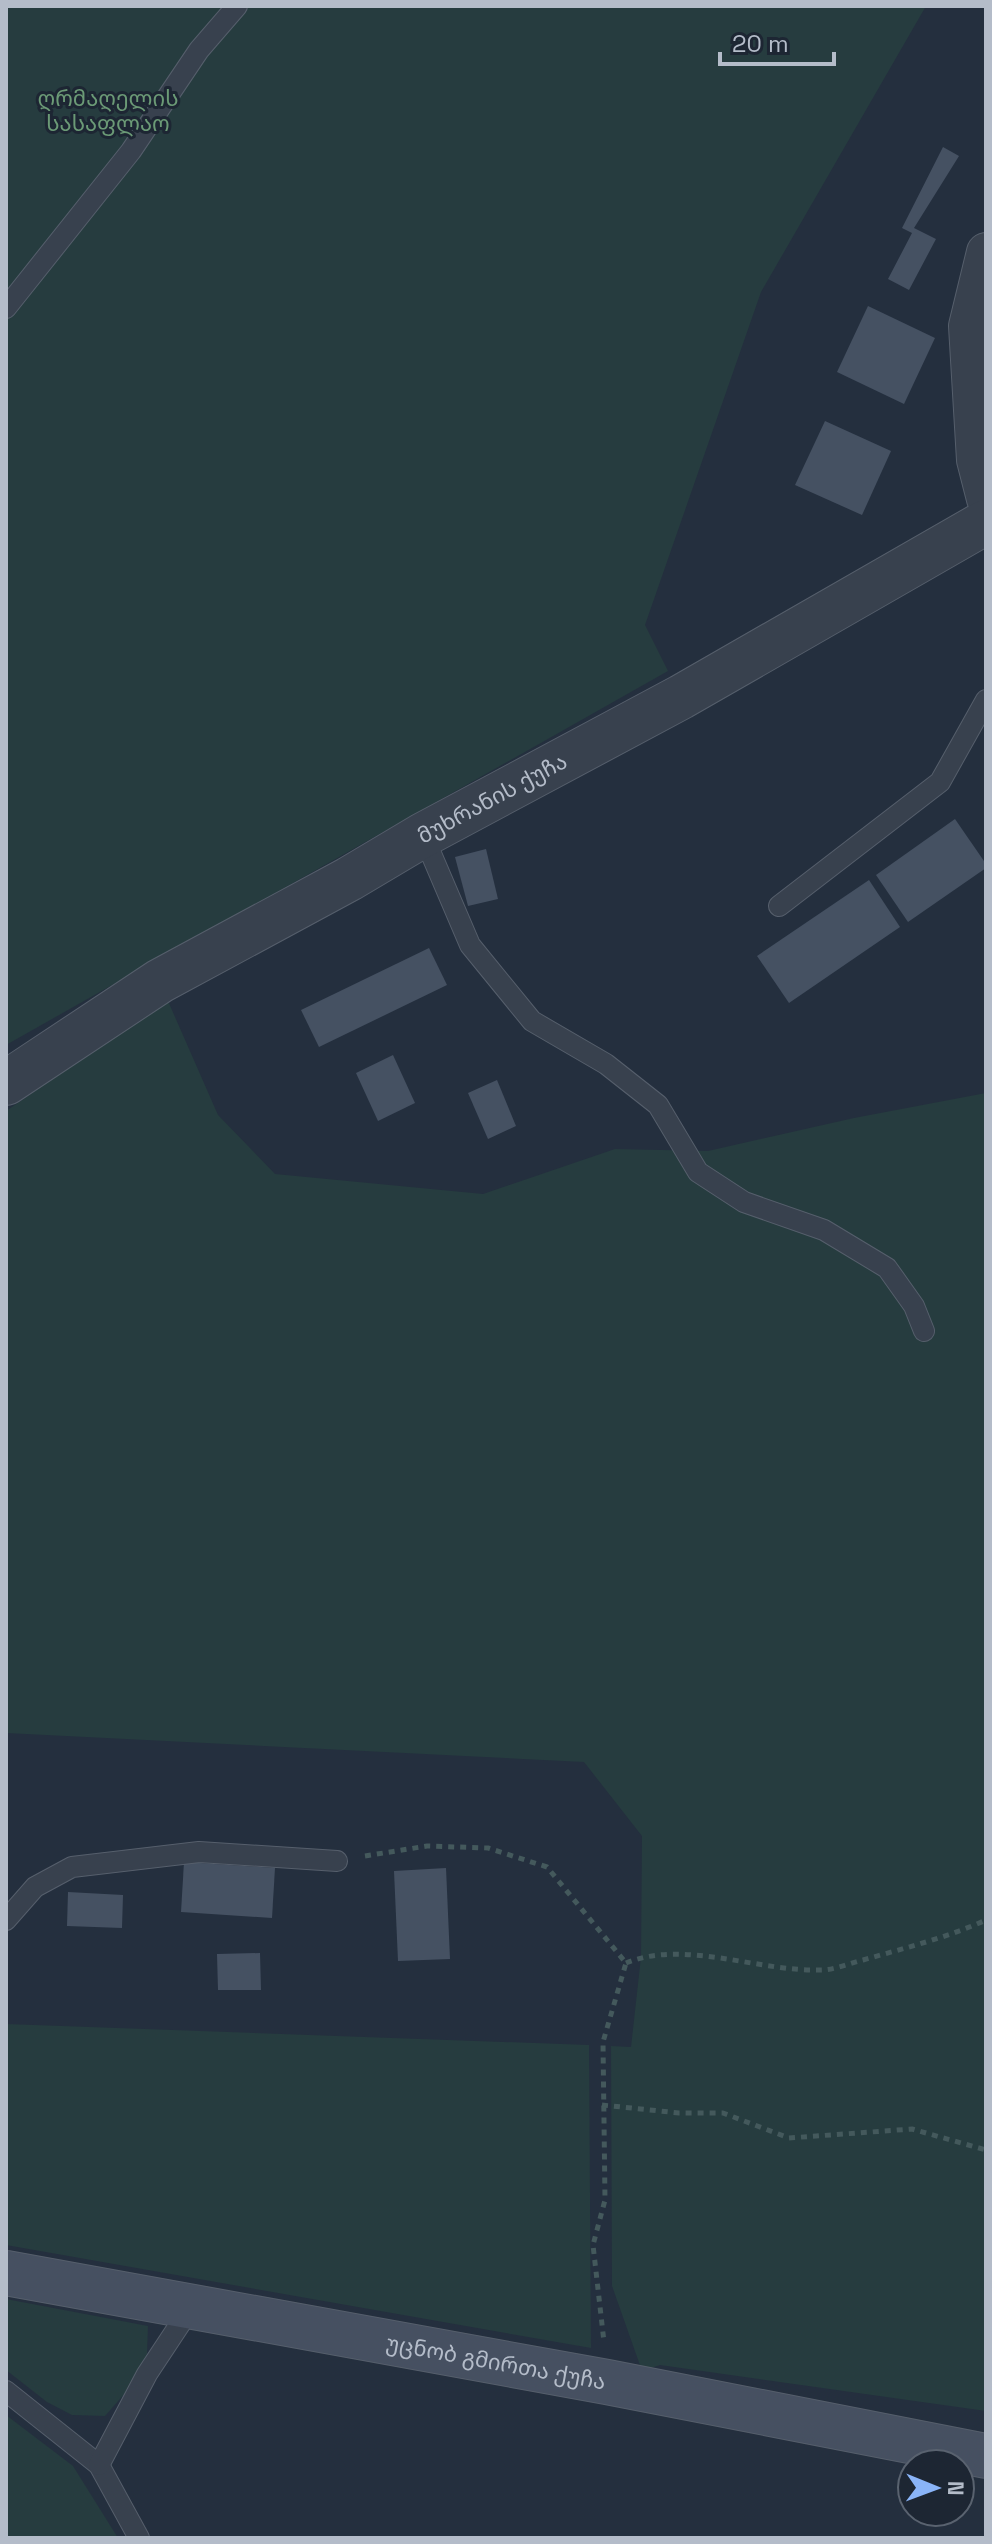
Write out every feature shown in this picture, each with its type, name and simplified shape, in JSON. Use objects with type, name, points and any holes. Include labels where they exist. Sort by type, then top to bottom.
[{"type":"main road","name":"უცნობ გმირთა ქუჩა","points":[[6,2273],[607,2382],[986,2456]]},
{"type":"street","points":[[986,252],[968,326],[976,460],[986,499]]},
{"type":"street","name":"მუხრანის ქუჩა","points":[[6,1083],[160,981],[681,697],[986,522]]},
{"type":"lane","points":[[6,308],[131,151],[199,50],[237,6]]},
{"type":"lane","points":[[779,906],[940,782],[986,700]]},
{"type":"lane","points":[[423,835],[470,945],[532,1021],[606,1064],[658,1105],[698,1172],[744,1202],[824,1230],[887,1268],[914,1306],[924,1331]]},
{"type":"lane","points":[[6,1920],[35,1887],[72,1867],[199,1852],[337,1861]]},
{"type":"lane","points":[[99,2465],[147,2374],[192,2306]]},
{"type":"lane","points":[[6,2391],[99,2465],[139,2538]]},
{"type":"path","points":[[337,1861],[427,1846],[488,1848],[547,1867],[626,1963]]},
{"type":"path","points":[[626,1963],[641,1957],[678,1954],[823,1970],[952,1936],[986,1920]]},
{"type":"path","points":[[607,2382],[593,2245],[605,2200],[603,2042],[626,1963]]},
{"type":"path","points":[[602,2105],[679,2113],[723,2113],[789,2138],[912,2129],[986,2150]]},
{"type":"green space","name":"ღრმაღელის სასაფლაო","points":[[6,6],[926,6],[761,292],[645,625],[668,671],[6,1045]]},
{"type":"green space","points":[[168,1001],[218,1115],[275,1174],[483,1194],[615,1149],[708,1151],[854,1118],[986,1093],[986,2411],[660,2365],[642,2371],[612,2286],[611,2046],[631,2047],[641,1957],[642,1836],[584,1762],[6,1733],[6,1111]]},
{"type":"green space","points":[[6,2024],[589,2045],[591,2348],[6,2245]]},
{"type":"green space","points":[[6,2299],[148,2326],[147,2354],[126,2392],[105,2416],[72,2415],[47,2402],[6,2370]]},
{"type":"green space","points":[[6,2415],[73,2466],[118,2538],[6,2538]]},
{"type":"building","points":[[943,147],[959,156],[914,228],[936,239],[909,290],[888,279],[912,233],[902,228]]},
{"type":"building","points":[[868,306],[935,338],[904,404],[837,372]]},
{"type":"building","points":[[825,421],[891,451],[862,515],[795,485]]},
{"type":"building","points":[[955,819],[986,868],[908,922],[876,875]]},
{"type":"building","points":[[486,849],[498,899],[468,906],[455,857]]},
{"type":"building","points":[[869,880],[900,927],[789,1003],[757,956]]},
{"type":"building","points":[[429,948],[447,985],[319,1047],[301,1010]]},
{"type":"building","points":[[393,1055],[415,1103],[378,1121],[356,1073]]},
{"type":"building","points":[[497,1080],[516,1126],[488,1139],[468,1093]]},
{"type":"building","points":[[184,1862],[275,1868],[272,1918],[181,1912]]},
{"type":"building","points":[[446,1868],[450,1959],[398,1961],[394,1871]]},
{"type":"building","points":[[68,1892],[123,1895],[122,1928],[67,1926]]},
{"type":"building","points":[[260,1953],[261,1990],[218,1990],[217,1954]]}]
